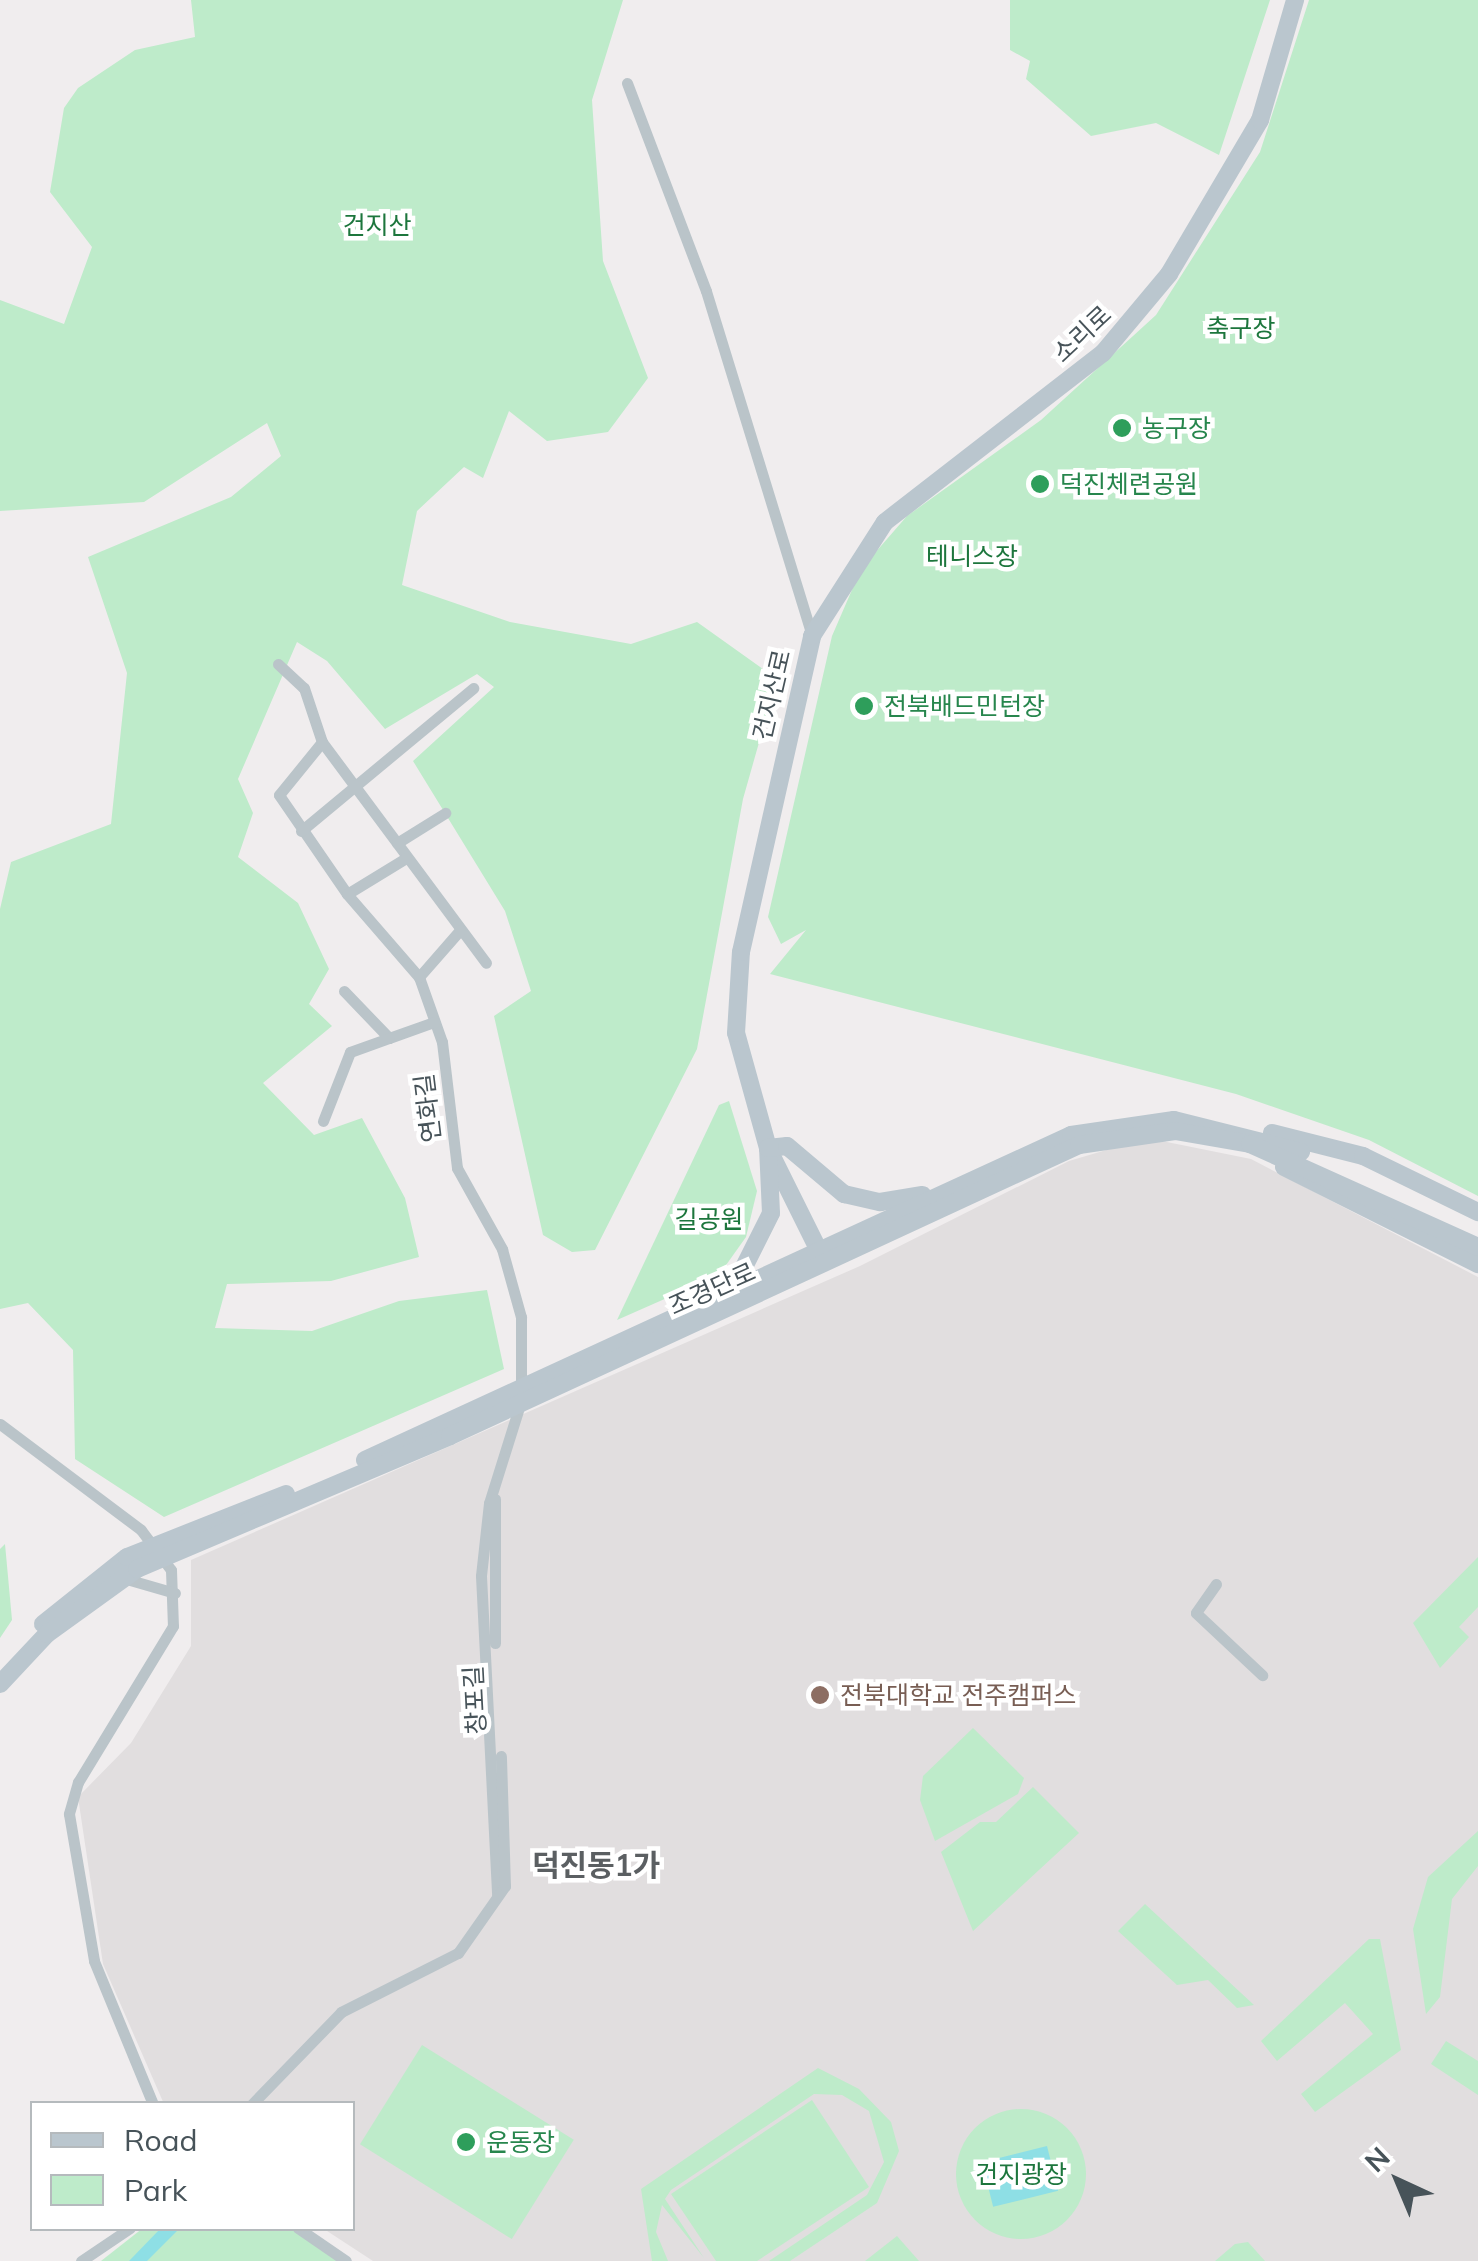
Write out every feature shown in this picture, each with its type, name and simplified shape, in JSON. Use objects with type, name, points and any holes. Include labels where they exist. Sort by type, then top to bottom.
[{"type":"street","name":"소리로","points":[[812,636],[885,522],[1103,353],[1169,274],[1260,120],[1294,0]]},
{"type":"street","name":"건지산로","points":[[628,83],[695,258],[812,636],[736,987],[739,1056],[768,1148],[824,1260]]},
{"type":"street","points":[[278,664],[310,698],[322,742],[486,963]]},
{"type":"street","points":[[301,831],[473,688]]},
{"type":"street","name":"연화길","points":[[322,742],[279,795],[347,894],[420,977],[434,1022],[457,1168],[502,1250],[521,1317],[522,1394]]},
{"type":"street","points":[[397,844],[446,813]]},
{"type":"street","points":[[347,894],[406,858]]},
{"type":"street","points":[[420,977],[460,930]]},
{"type":"street","points":[[344,991],[389,1038]]},
{"type":"street","points":[[324,1122],[350,1052],[434,1022]]},
{"type":"street","name":"조경단로","points":[[522,1394],[731,1294],[824,1260],[961,1185],[1070,1134],[1129,1121],[1210,1122],[1478,1234]]},
{"type":"street","points":[[1478,1212],[1363,1156],[1278,1130],[1261,1142],[1309,1182],[1478,1264]]},
{"type":"street","name":"조경단로","points":[[0,1667],[91,1580],[522,1394],[1079,1145],[1174,1131],[1261,1142],[1478,1247]]},
{"type":"street","points":[[731,1294],[727,1286],[760,1249],[771,1213],[768,1148],[787,1146],[863,1199],[901,1202],[961,1185]]},
{"type":"street","name":"창포길","points":[[255,2101],[341,2012],[458,1953],[496,1896],[506,1872],[490,1579],[495,1499],[522,1394]]},
{"type":"street","points":[[0,1424],[160,1552],[175,1593],[158,1660],[78,1782],[68,1814],[94,1962],[152,2101]]},
{"type":"street","name":"조경단로","points":[[0,1684],[47,1634],[160,1552]]},
{"type":"street","points":[[123,1578],[175,1593]]},
{"type":"street","points":[[1216,1584],[1196,1613],[1262,1674]]},
{"type":"street","points":[[82,2261],[126,2231]]},
{"type":"street","points":[[302,2231],[346,2261]]},
{"type":"shaded area","name":"전북대학교 전주캠퍼스","points":[[1147,1138],[1251,1159],[1478,1277],[1478,2261],[373,2261],[327,2231],[355,2231],[355,2101],[163,2101],[103,1964],[78,1797],[131,1743],[191,1646],[191,1560],[860,1266],[1069,1161]]},
{"type":"green space","name":"건지산","points":[[191,0],[623,0],[592,100],[603,261],[648,378],[608,432],[547,441],[509,411],[483,478],[464,467],[417,511],[402,585],[510,622],[631,644],[697,622],[777,679],[743,799],[697,1049],[595,1250],[572,1252],[543,1235],[494,1016],[531,991],[505,911],[413,761],[494,687],[477,674],[385,729],[327,661],[297,642],[238,779],[253,813],[238,857],[298,903],[329,969],[309,1004],[332,1026],[263,1083],[314,1135],[362,1118],[405,1198],[419,1257],[331,1281],[227,1284],[215,1328],[312,1331],[399,1301],[487,1290],[504,1369],[164,1517],[75,1459],[73,1350],[28,1303],[0,1309],[0,909],[11,862],[111,824],[127,673],[88,557],[231,497],[281,456],[267,423],[144,502],[0,511],[0,300],[64,324],[92,247],[50,192],[64,108],[78,88],[135,50],[195,37]]},
{"type":"green space","points":[[1010,0],[1270,0],[1219,155],[1156,123],[1091,136],[1026,79],[1030,61],[1010,50]]},
{"type":"green space","points":[[1309,0],[1478,0],[1478,1196],[1369,1140],[1236,1094],[770,974],[806,930],[781,944],[768,917],[832,636],[861,569],[907,516],[1041,420],[1156,315],[1260,152]]},
{"type":"green space","name":"길공원","points":[[729,1101],[757,1191],[746,1237],[719,1275],[617,1320],[719,1105]]},
{"type":"green space","points":[[5,1544],[12,1620],[0,1638],[0,1549]]},
{"type":"green space","points":[[1478,1557],[1478,1607],[1459,1627],[1469,1637],[1440,1668],[1413,1623]]},
{"type":"green space","points":[[973,1728],[1024,1778],[1018,1794],[935,1841],[920,1800],[923,1776]]},
{"type":"green space","points":[[1033,1787],[1079,1833],[973,1931],[941,1852],[980,1822],[996,1822]]},
{"type":"green space","points":[[1478,1831],[1478,1866],[1452,1899],[1440,1997],[1426,2014],[1413,1929],[1428,1877]]},
{"type":"green space","points":[[1145,1904],[1254,2005],[1237,2008],[1208,1980],[1177,1985],[1118,1931]]},
{"type":"green space","points":[[1369,1939],[1380,1939],[1401,2050],[1315,2112],[1301,2094],[1373,2034],[1345,2003],[1277,2061],[1261,2041]]},
{"type":"green space","points":[[1446,2041],[1478,2061],[1478,2095],[1431,2064]]},
{"type":"green space","name":"운동장","points":[[422,2045],[574,2140],[512,2239],[360,2144]]},
{"type":"green space","points":[[818,2068],[859,2089],[891,2122],[899,2151],[877,2203],[790,2261],[769,2261],[867,2195],[884,2162],[869,2111],[842,2095],[814,2094],[671,2190],[665,2199],[704,2258],[662,2205],[656,2232],[668,2261],[652,2261],[641,2189]]},
{"type":"green space","points":[[812,2100],[869,2187],[757,2261],[716,2261],[671,2194]]},
{"type":"green space","name":"건지광장","points":[[1021,2109],[1046,2114],[1067,2128],[1081,2149],[1086,2174],[1081,2199],[1067,2220],[1046,2234],[1021,2239],[996,2234],[975,2220],[961,2199],[956,2174],[961,2149],[975,2128],[996,2114]]},
{"type":"green space","points":[[139,2231],[297,2231],[341,2261],[101,2261]]},
{"type":"green space","points":[[897,2236],[919,2261],[865,2261]]},
{"type":"green space","points":[[1248,2242],[1265,2261],[1215,2261],[1235,2244]]},
{"type":"water","points":[[1047,2146],[1058,2191],[993,2207],[982,2162]]},
{"type":"water","points":[[158,2231],[177,2231],[147,2261],[129,2261]]},
{"type":"place","name":"농구장","points":[[1122,428]]},
{"type":"place","name":"덕진체련공원","points":[[1040,484]]},
{"type":"place","name":"전북배드민턴장","points":[[864,706]]},
{"type":"place","name":"전북대학교 전주캠퍼스","points":[[820,1695]]},
{"type":"place","name":"운동장","points":[[466,2142]]},
{"type":"district","name":"덕진동1가","points":[[596,1865]]},
{"type":"park label","name":"축구장","points":[[1241,328]]},
{"type":"park label","name":"테니스장","points":[[972,556]]}]
